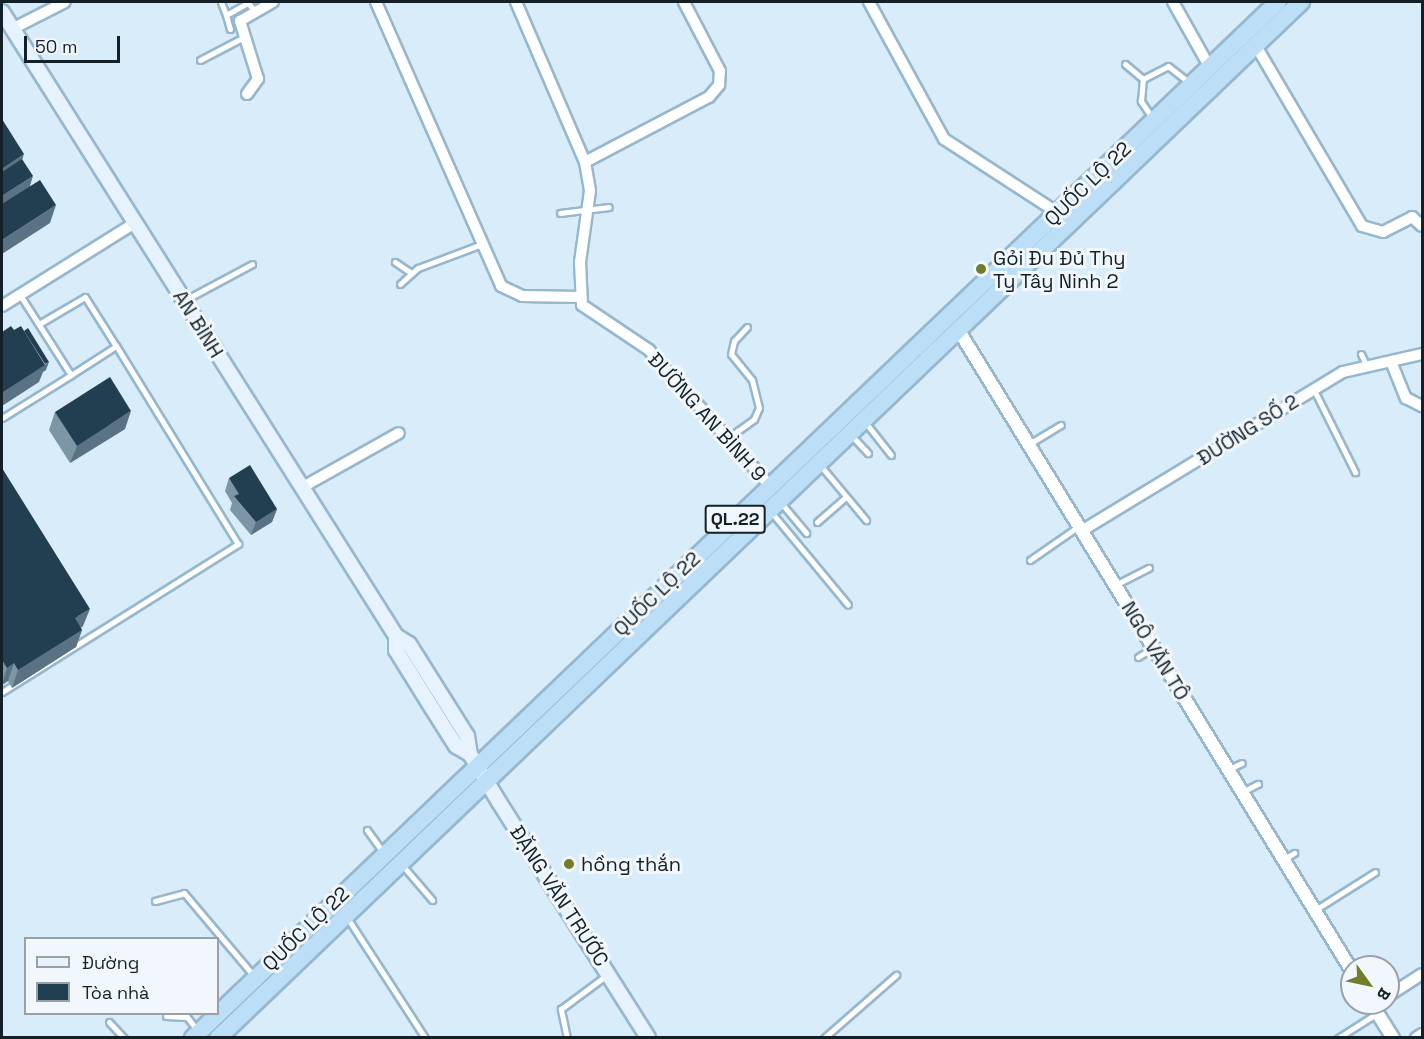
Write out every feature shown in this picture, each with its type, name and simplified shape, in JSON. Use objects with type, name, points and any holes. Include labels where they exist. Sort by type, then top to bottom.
[{"type":"highway","name":"QUỐC LỘ 22","points":[[773,499],[819,464],[959,331],[1250,40],[1278,2]]},
{"type":"highway","name":"QUỐC LỘ 22","points":[[219,1013],[478,767],[773,499],[1058,213],[1209,66],[1250,40],[1302,2]]},
{"type":"highway","name":"QUỐC LỘ 22","points":[[224,1035],[400,863],[478,767]]},
{"type":"highway","name":"QUỐC LỘ 22","points":[[196,1035],[217,1015]]},
{"type":"main road","name":"AN BÌNH","points":[[2,12],[396,636],[396,650],[456,746],[478,767]]},
{"type":"main road","name":"ĐẶNG VĂN TRƯỚC","points":[[478,767],[648,1038]]},
{"type":"street","points":[[12,29],[65,2]]},
{"type":"street","points":[[247,94],[258,79],[242,38],[240,21],[254,10],[273,2]]},
{"type":"street","points":[[376,2],[496,278],[511,294],[581,297],[586,210],[590,191],[585,162],[516,2]]},
{"type":"street","points":[[585,162],[710,98],[719,86],[720,71],[684,2]]},
{"type":"street","points":[[869,2],[944,139],[1058,213]]},
{"type":"street","points":[[1173,2],[1209,66]]},
{"type":"street","points":[[1250,40],[1362,226],[1383,232],[1412,217],[1422,226]]},
{"type":"street","points":[[2,306],[135,223]]},
{"type":"street","name":"ĐƯỜNG AN BÌNH 9","points":[[581,297],[587,313],[649,350],[728,438],[773,499]]},
{"type":"street","name":"NGÔ VĂN TÔ","points":[[959,331],[1082,527],[1151,649],[1241,793],[1289,856],[1315,910],[1342,955]]},
{"type":"street","name":"ĐƯỜNG SỐ 2","points":[[1082,527],[1343,372],[1392,364],[1422,354]]},
{"type":"street","points":[[1392,364],[1407,398],[1422,406]]},
{"type":"street","points":[[301,488],[399,433]]},
{"type":"street","points":[[1400,988],[1422,974]]},
{"type":"street","points":[[1380,1015],[1390,1036]]},
{"type":"street","points":[[1416,1038],[1422,1034]]},
{"type":"lane","points":[[221,2],[230,29]]},
{"type":"lane","points":[[226,15],[248,3],[254,10]]},
{"type":"lane","points":[[200,60],[242,38]]},
{"type":"lane","points":[[1125,64],[1143,79]]},
{"type":"lane","points":[[1143,79],[1168,66],[1191,84]]},
{"type":"lane","points":[[1143,79],[1141,102],[1154,120]]},
{"type":"lane","points":[[560,213],[609,207]]},
{"type":"lane","points":[[400,284],[410,272],[482,244]]},
{"type":"lane","points":[[395,262],[410,272]]},
{"type":"lane","points":[[184,301],[252,264]]},
{"type":"lane","points":[[20,295],[71,375]]},
{"type":"lane","points":[[2,692],[238,544],[85,297],[39,324]]},
{"type":"lane","points":[[728,438],[754,419],[759,408],[752,380],[731,354],[747,327]]},
{"type":"lane","points":[[2,418],[116,346]]},
{"type":"lane","points":[[1360,354],[1367,367]]},
{"type":"lane","points":[[1314,390],[1355,472]]},
{"type":"lane","points":[[864,421],[891,455]]},
{"type":"lane","points":[[1029,444],[1061,424]]},
{"type":"lane","points":[[850,433],[868,453]]},
{"type":"lane","points":[[819,464],[866,520]]},
{"type":"lane","points":[[817,522],[846,497]]},
{"type":"lane","points":[[773,499],[806,533]]},
{"type":"lane","points":[[773,499],[848,605]]},
{"type":"lane","points":[[1030,560],[1082,527]]},
{"type":"lane","points":[[1115,585],[1149,568]]},
{"type":"lane","points":[[1138,657],[1151,649]]},
{"type":"lane","points":[[1227,770],[1242,763]]},
{"type":"lane","points":[[1241,793],[1258,784]]},
{"type":"lane","points":[[367,830],[385,855]]},
{"type":"lane","points":[[400,863],[432,900]]},
{"type":"lane","points":[[1315,910],[1375,872]]},
{"type":"lane","points":[[155,902],[184,893],[255,978]]},
{"type":"lane","points":[[345,915],[425,1038]]},
{"type":"lane","points":[[567,1038],[561,1010],[609,974]]},
{"type":"lane","points":[[824,1038],[896,975]]},
{"type":"lane","points":[[1338,1038],[1365,1015]]},
{"type":"lane","points":[[166,1016],[187,1017],[196,1035]]},
{"type":"lane","points":[[109,1023],[124,1038]]},
{"type":"building","points":[[2,119],[24,154],[2,169]]},
{"type":"building","points":[[22,159],[33,176],[2,196],[2,172]]},
{"type":"building","points":[[40,180],[56,205],[2,240],[2,204]]},
{"type":"building","points":[[11,326],[14,330],[21,326],[45,365],[2,393],[2,332]]},
{"type":"building","points":[[28,328],[49,362],[45,364],[24,331]]},
{"type":"building","points":[[110,377],[131,411],[77,446],[55,412]]},
{"type":"building","points":[[250,465],[277,509],[256,522],[234,496],[239,494],[229,478]]},
{"type":"building","points":[[2,468],[90,609],[75,618],[82,630],[18,670],[14,663],[7,668],[2,660]]},
{"type":"place","name":"Gỏi Đu Đủ Thy Ty Tây Ninh 2","points":[[981,269]]},
{"type":"place","name":"hồng thắn","points":[[569,864]]}]
